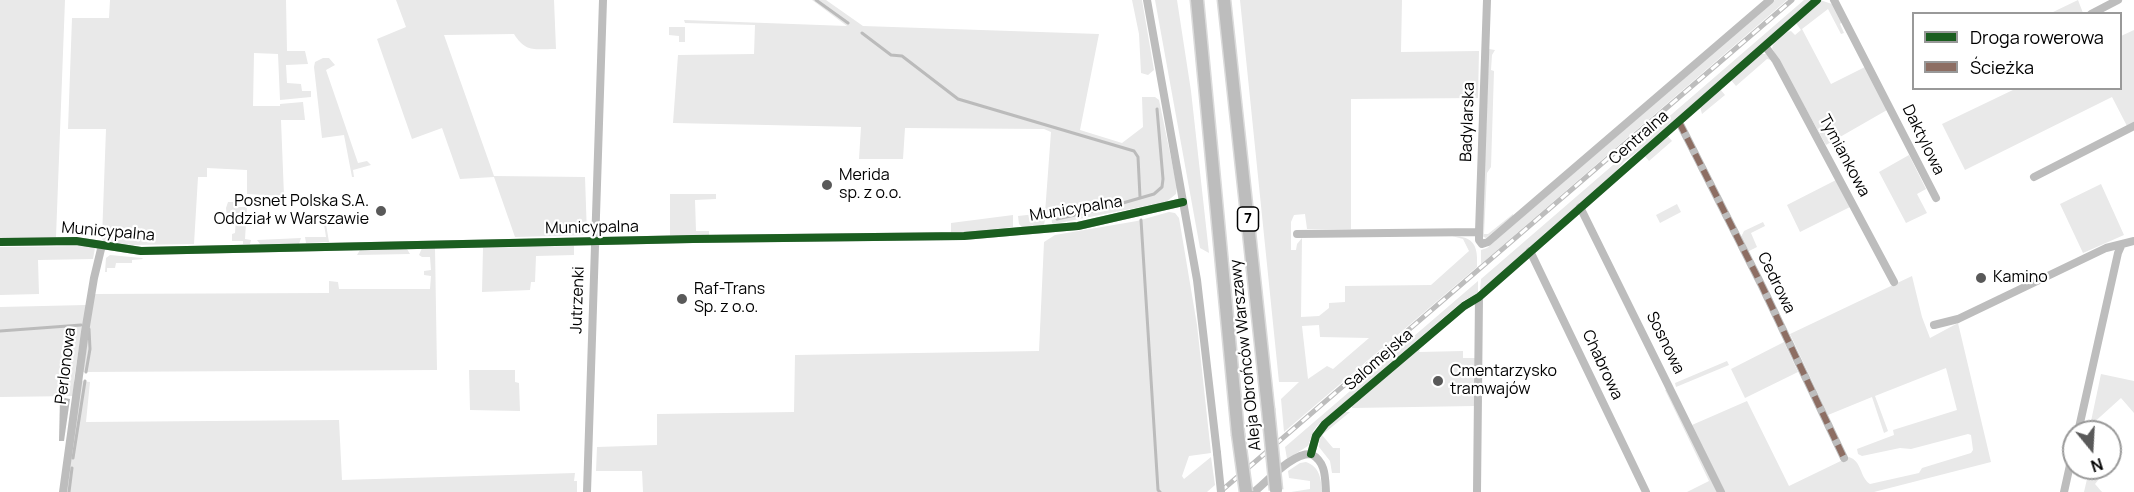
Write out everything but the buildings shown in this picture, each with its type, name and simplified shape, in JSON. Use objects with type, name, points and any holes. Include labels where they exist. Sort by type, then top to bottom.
[{"type":"main road","name":"Aleja Obrońców Warszawy","points":[[1197,0],[1238,434],[1246,492]]},
{"type":"main road","name":"Aleja Obrońców Warszawy","points":[[1224,0],[1276,491]]},
{"type":"street","name":"Jutrzenki","points":[[587,492],[603,0]]},
{"type":"street","points":[[1148,0],[1200,301],[1221,492]]},
{"type":"street","name":"Badylarska","points":[[1482,244],[1479,240],[1479,232],[1486,0]]},
{"type":"street","name":"Centralna","points":[[1482,244],[1488,242],[1770,0]]},
{"type":"street","name":"Centralna","points":[[1479,297],[1816,0]]},
{"type":"street","name":"Daktylowa","points":[[1834,0],[1936,198]]},
{"type":"street","points":[[2095,12],[2118,0]]},
{"type":"street","name":"Tymiankowa","points":[[1765,46],[1776,61],[1894,282]]},
{"type":"street","name":"Cedrowa","points":[[1679,122],[1844,458]]},
{"type":"street","points":[[2034,177],[2134,126]]},
{"type":"street","name":"Municypalna","points":[[0,242],[76,241],[141,250],[964,236],[1078,226],[1183,202]]},
{"type":"street","name":"Sosnowa","points":[[1580,207],[1721,492]]},
{"type":"street","points":[[1297,234],[1479,232]]},
{"type":"street","points":[[1934,325],[1958,319],[1983,308],[2106,248],[2134,241]]},
{"type":"street","points":[[2081,420],[2122,244]]},
{"type":"street","name":"Perlonowa","points":[[63,492],[85,332],[102,245]]},
{"type":"street","name":"Chabrowa","points":[[1530,251],[1646,492]]},
{"type":"street","points":[[1477,492],[1479,297]]},
{"type":"street","name":"Salomejska","points":[[1311,454],[1314,440],[1325,424],[1464,306],[1479,297]]},
{"type":"street","points":[[1254,492],[1294,458],[1302,454],[1311,454],[1323,465],[1326,492]]},
{"type":"shaded area","points":[[0,0],[65,0],[56,237],[0,238]]},
{"type":"shaded area","points":[[110,0],[286,0],[287,51],[305,51],[308,64],[286,65],[287,83],[301,84],[302,91],[311,91],[311,97],[280,100],[278,54],[254,53],[253,106],[280,106],[280,104],[303,102],[305,120],[281,120],[284,196],[247,194],[247,170],[207,168],[207,177],[198,177],[194,244],[133,245],[103,242],[106,129],[68,129],[72,18],[109,18]]},
{"type":"shaded area","points":[[396,0],[554,0],[556,49],[532,49],[518,40],[514,34],[444,35],[494,176],[585,177],[587,235],[515,237],[494,177],[460,179],[442,128],[412,139],[377,39],[406,27]]},
{"type":"shaded area","points":[[812,0],[826,0],[863,26],[1099,34],[1080,130],[1122,143],[1143,127],[1142,97],[1155,97],[1159,100],[1177,187],[1176,194],[1166,202],[1054,224],[1051,213],[1046,214],[1044,225],[1022,227],[1018,216],[1045,213],[1051,132],[1044,129],[905,128],[903,159],[859,159],[861,127],[673,123],[678,55],[754,54],[755,25],[685,23],[684,20],[847,26]]},
{"type":"shaded area","points":[[1132,0],[1142,0],[1154,70],[1148,75],[1141,73],[1139,34]]},
{"type":"shaded area","points":[[1155,0],[1177,0],[1191,91],[1209,253],[1200,248]]},
{"type":"shaded area","points":[[1240,0],[1402,0],[1401,52],[1479,51],[1478,98],[1351,99],[1351,229],[1307,229],[1305,214],[1294,215],[1291,222],[1291,250],[1296,250],[1302,238],[1301,317],[1319,316],[1329,308],[1329,303],[1345,302],[1345,286],[1431,285],[1469,251],[1463,239],[1452,236],[1466,238],[1474,244],[1477,267],[1284,432],[1281,399],[1299,382],[1279,382]],"holes":[[[1319,325],[1320,337],[1369,338],[1333,369],[1327,366],[1308,379],[1302,326]]]},
{"type":"shaded area","points":[[1775,0],[1787,0],[1481,264],[1481,250],[1487,248]]},
{"type":"shaded area","points":[[1804,0],[1812,0],[1659,135],[1624,162],[1614,174],[1480,291],[1481,279]]},
{"type":"shaded area","points":[[1820,0],[1832,4],[1842,22],[1840,24],[1844,33],[1841,34],[1828,9],[1802,29],[1831,84],[1865,67],[1887,110],[1826,145],[1772,48],[1785,33],[1791,31],[1795,35],[1801,30],[1796,23]]},
{"type":"shaded area","points":[[2078,0],[2083,12],[2053,12]]},
{"type":"shaded area","points":[[669,27],[685,27],[685,42],[679,42],[679,36],[669,35]]},
{"type":"shaded area","points":[[2134,30],[2134,123],[2127,126],[2112,97],[1965,170],[1942,124],[2013,90],[2122,90],[2122,36]]},
{"type":"shaded area","points":[[1489,49],[1495,50],[1492,55],[1491,70],[1494,71],[1491,167],[1487,173],[1484,234],[1488,234],[1513,214],[1513,216],[1486,238],[1482,236]]},
{"type":"shaded area","points":[[1760,54],[1766,54],[1771,60],[1767,59],[1736,86],[1731,80]]},
{"type":"shaded area","points":[[329,58],[335,65],[326,70],[358,163],[367,161],[371,165],[353,170],[354,177],[352,177],[344,135],[322,138],[314,67],[315,62]]},
{"type":"shaded area","points":[[1720,89],[1725,95],[1702,114],[1700,107]]},
{"type":"shaded area","points":[[1667,135],[1672,141],[1649,161],[1644,155]]},
{"type":"shaded area","points":[[1909,155],[1926,189],[1917,194],[1927,213],[1906,223],[1879,172]]},
{"type":"shaded area","points":[[1836,180],[1850,207],[1800,232],[1787,205]]},
{"type":"shaded area","points":[[2101,184],[2124,235],[2083,253],[2060,204]]},
{"type":"shaded area","points":[[670,194],[716,194],[716,199],[695,200],[696,231],[709,231],[709,235],[670,235]]},
{"type":"shaded area","points":[[228,202],[235,202],[235,207],[247,207],[245,239],[251,240],[250,244],[243,244],[243,241],[232,241],[236,217],[227,217]]},
{"type":"shaded area","points":[[1677,204],[1681,212],[1660,223],[1656,215]]},
{"type":"shaded area","points":[[1169,212],[1175,213],[1179,218],[1197,325],[1211,453],[1189,456],[1182,476],[1184,479],[1211,457],[1215,485],[1207,492],[643,492],[642,471],[596,471],[597,447],[657,445],[657,414],[794,412],[795,355],[1039,351],[1044,242],[1055,235],[1137,221]]},
{"type":"shaded area","points":[[1013,215],[1013,227],[951,234],[951,223]]},
{"type":"shaded area","points":[[1763,222],[1765,226],[1751,233],[1757,247],[1747,252],[1741,237],[1744,231]]},
{"type":"shaded area","points":[[324,224],[326,224],[329,242],[306,243],[305,237],[326,237]]},
{"type":"shaded area","points":[[301,238],[299,244],[260,244],[257,240]]},
{"type":"shaded area","points":[[90,246],[95,248],[93,259],[38,260],[39,294],[0,295],[0,247]]},
{"type":"shaded area","points":[[574,246],[574,255],[536,256],[535,282],[531,282],[530,290],[482,292],[483,248]]},
{"type":"shaded area","points":[[422,248],[435,248],[437,370],[83,372],[94,294],[329,293],[329,281],[338,282],[339,289],[430,289],[431,276],[424,275],[424,271],[431,270],[430,257],[419,255]]},
{"type":"shaded area","points":[[407,249],[410,254],[357,255],[360,250]]},
{"type":"shaded area","points":[[110,255],[143,259],[132,260],[132,263],[116,263],[115,268],[107,268],[105,272],[106,258]]},
{"type":"shaded area","points":[[1912,276],[1922,317],[1930,338],[1958,323],[1991,462],[1874,492],[1725,492],[1692,425],[1747,401],[1789,486],[1849,457],[1856,462],[1864,478],[1870,484],[1919,473],[1922,468],[1971,453],[1973,450],[1971,435],[1968,434],[1911,449],[1900,448],[1862,456],[1858,454],[1857,449],[1894,435],[1893,430],[1957,410],[1946,368],[1875,396],[1888,431],[1884,433],[1872,397],[1828,415],[1790,334]]},
{"type":"shaded area","points":[[1478,281],[1478,293],[1463,301],[1318,425],[1308,446],[1287,459],[1285,447]]},
{"type":"shaded area","points":[[86,305],[74,379],[75,396],[0,397],[0,307]]},
{"type":"shaded area","points":[[1784,342],[1798,372],[1745,398],[1731,369]]},
{"type":"shaded area","points":[[1418,349],[1419,352],[1463,351],[1463,358],[1475,358],[1475,406],[1352,408],[1352,406]]},
{"type":"shaded area","points":[[1727,361],[1729,365],[1676,387],[1675,383]]},
{"type":"shaded area","points":[[469,370],[515,370],[515,382],[519,383],[520,411],[470,410]]},
{"type":"shaded area","points":[[2101,374],[2134,381],[2134,413],[2121,398],[2097,420],[2091,420]]},
{"type":"shaded area","points":[[81,381],[90,382],[86,422],[339,420],[342,480],[575,473],[574,481],[577,481],[577,492],[65,492]]},
{"type":"shaded area","points":[[1667,389],[1717,492],[1687,492],[1709,481],[1665,390]]},
{"type":"shaded area","points":[[60,397],[70,399],[64,441],[59,441]]},
{"type":"shaded area","points":[[1344,412],[1350,412],[1322,435],[1333,448],[1340,448],[1340,473],[1332,473],[1330,461],[1319,447],[1320,433]]},
{"type":"shaded area","points":[[1306,462],[1317,470],[1322,492],[1291,492],[1310,489],[1310,481],[1289,478],[1288,471]]},
{"type":"shaded area","points":[[2087,480],[2098,480],[2095,484],[2102,492],[2084,492]]},
{"type":"waterway","points":[[816,0],[848,23]]},
{"type":"waterway","points":[[862,33],[891,55],[902,56],[958,99],[1134,151],[1138,157],[1140,197]]},
{"type":"waterway","points":[[1057,219],[1154,194],[1162,187],[1157,109]]},
{"type":"waterway","points":[[1141,220],[1158,490],[1160,492]]},
{"type":"waterway","points":[[0,331],[81,325]]},
{"type":"waterway","points":[[86,372],[90,349],[89,329]]},
{"type":"waterway","points":[[73,458],[85,381]]},
{"type":"waterway","points":[[69,492],[72,468]]},
{"type":"railway","points":[[1220,492],[1792,0]]},
{"type":"marked path","points":[[1679,122],[1762,286],[1844,458]]},
{"type":"cycle path","points":[[1311,454],[1316,436],[1325,424],[1464,306],[1479,297],[1817,0]]},
{"type":"cycle path","points":[[0,242],[76,241],[141,251],[693,239],[964,236],[1078,226],[1183,202]]},
{"type":"place","name":"Merida sp. z o.o.","points":[[827,185]]},
{"type":"place","name":"Posnet Polska S.A. Oddział w Warszawie","points":[[381,211]]},
{"type":"place","name":"Kamino","points":[[1981,278]]},
{"type":"place","name":"Raf-Trans Sp. z o.o.","points":[[682,299]]},
{"type":"place","name":"Cmentarzysko tramwajów","points":[[1438,381]]}]
